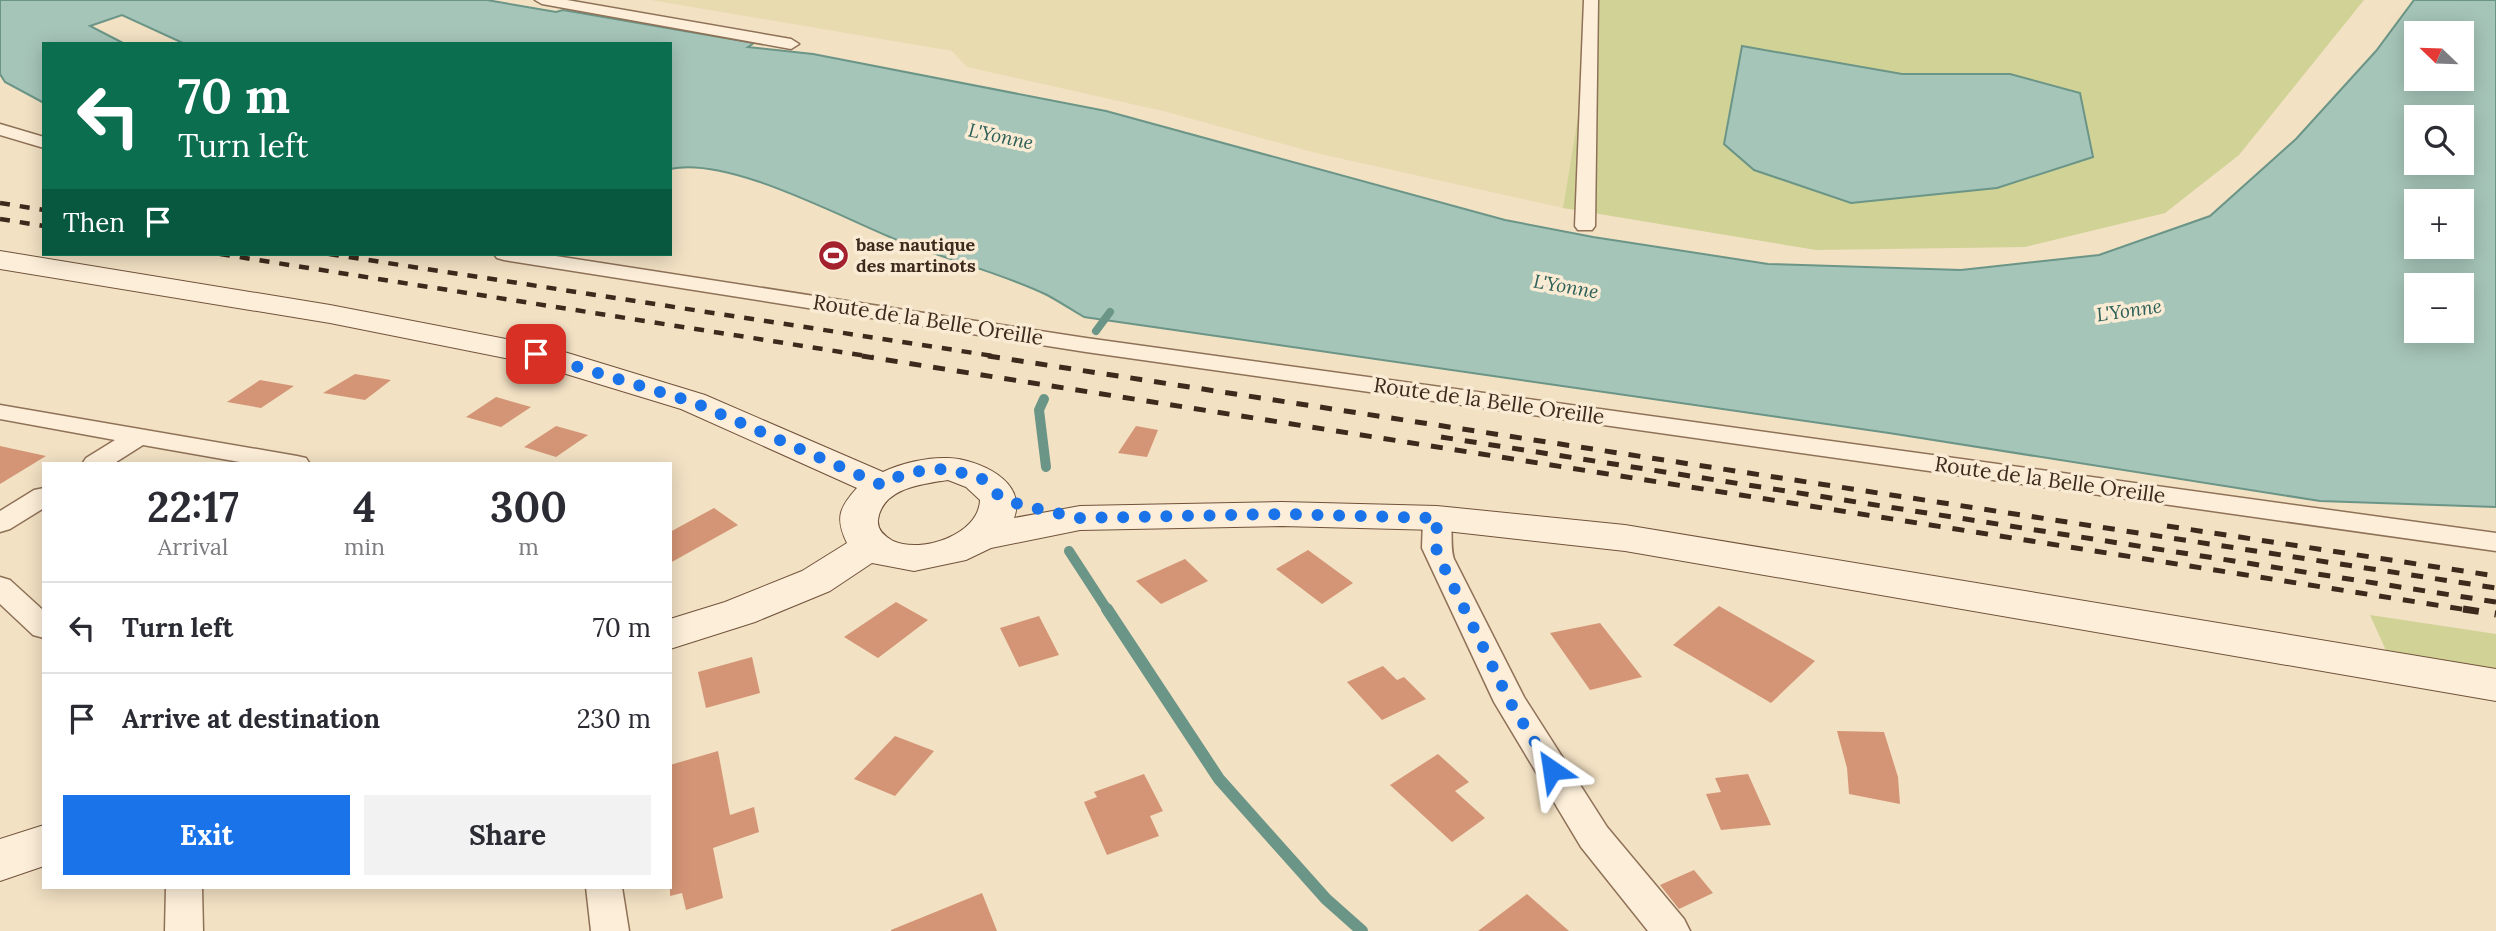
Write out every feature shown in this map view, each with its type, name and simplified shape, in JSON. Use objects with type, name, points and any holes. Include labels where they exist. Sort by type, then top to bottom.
[{"type":"main road","points":[[0,260],[330,314],[536,354],[693,402],[882,485]]},
{"type":"main road","points":[[1080,518],[1020,505],[997,494],[981,478],[948,469],[902,475],[882,485],[868,496],[859,509],[856,523],[860,536],[871,547],[889,555],[912,558],[937,556],[961,548],[981,537],[1080,518],[1295,514],[1437,518],[1625,538],[2496,685]]},
{"type":"main road","points":[[981,537],[997,516],[997,494]]},
{"type":"main road","points":[[672,633],[740,612],[816,581],[871,547]]},
{"type":"main road","points":[[0,860],[42,846]]},
{"type":"street","points":[[542,0],[791,44]]},
{"type":"street","points":[[1585,226],[1591,0]]},
{"type":"street","points":[[0,129],[42,142]]},
{"type":"street","name":"Route de la Belle Oreille","points":[[517,256],[1086,345],[2485,541]]},
{"type":"street","points":[[0,412],[286,462]]},
{"type":"street","points":[[98,462],[139,436]]},
{"type":"street","points":[[0,523],[42,497]]},
{"type":"street","points":[[1437,518],[1436,548],[1440,559],[1510,702],[1594,837],[1671,931]]},
{"type":"street","points":[[0,587],[42,626]]},
{"type":"street","points":[[184,889],[184,931]]},
{"type":"street","points":[[604,889],[610,931]]},
{"type":"shaded area","points":[[651,0],[1587,0],[1578,117],[1563,208],[1316,153],[1163,111],[967,67],[952,51]]},
{"type":"green space","points":[[1587,0],[2364,0],[2239,155],[2165,213],[2025,247],[1816,250],[1563,208],[1578,117]],"holes":[[[1743,46],[1902,74],[2010,74],[1724,144]]]},
{"type":"green space","points":[[2370,615],[2496,634],[2496,695],[2393,666]]},
{"type":"water","name":"L'Yonne","points":[[0,0],[487,0],[556,12],[563,10],[754,43],[748,47],[813,54],[1106,111],[1505,220],[1593,237],[1768,264],[1961,270],[2099,255],[2210,216],[2296,139],[2376,51],[2414,0],[2496,0],[2496,507],[2320,501],[1889,433],[1084,317],[1030,287],[897,240],[784,191],[722,171],[694,167],[672,169],[672,42],[181,42],[122,15],[90,26],[121,42],[42,42],[42,102],[5,82],[0,74]]},
{"type":"water","points":[[1742,46],[1902,74],[2010,74],[2080,93],[2093,157],[1997,188],[1851,203],[1754,170],[1724,144]]},
{"type":"building","points":[[355,374],[391,380],[365,400],[323,393]]},
{"type":"building","points":[[260,380],[294,386],[261,408],[227,402]]},
{"type":"building","points":[[496,397],[531,407],[501,427],[466,417]]},
{"type":"building","points":[[556,426],[588,435],[556,457],[524,447]]},
{"type":"building","points":[[1136,426],[1158,430],[1147,457],[1118,453]]},
{"type":"building","points":[[0,446],[46,456],[0,484]]},
{"type":"building","points":[[714,508],[738,525],[672,562],[672,531]]},
{"type":"building","points":[[1308,550],[1353,583],[1322,604],[1276,569]]},
{"type":"building","points":[[1185,559],[1208,581],[1161,604],[1136,581]]},
{"type":"building","points":[[896,602],[928,620],[878,658],[844,637]]},
{"type":"building","points":[[1719,606],[1815,661],[1771,703],[1673,645]]},
{"type":"building","points":[[1039,616],[1059,655],[1019,667],[1000,628]]},
{"type":"building","points":[[1600,623],[1642,677],[1590,690],[1550,633]]},
{"type":"building","points":[[752,657],[760,693],[706,708],[698,672]]},
{"type":"building","points":[[1383,666],[1397,680],[1404,677],[1426,699],[1382,720],[1347,682]]},
{"type":"building","points":[[1837,731],[1884,732],[1898,777],[1900,804],[1849,794],[1847,768]]},
{"type":"building","points":[[895,736],[934,751],[895,796],[854,779]]},
{"type":"building","points":[[718,751],[730,815],[754,807],[759,832],[713,848],[723,898],[686,910],[682,893],[670,896],[672,764]]},
{"type":"building","points":[[1438,754],[1469,782],[1455,791],[1485,818],[1452,842],[1390,785]]},
{"type":"building","points":[[1144,774],[1163,811],[1150,816],[1159,836],[1107,855],[1084,802],[1097,797],[1094,792]]},
{"type":"building","points":[[1748,774],[1771,825],[1721,830],[1706,794],[1721,792],[1715,778]]},
{"type":"building","points":[[1694,870],[1713,893],[1679,909],[1660,885]]},
{"type":"building","points":[[982,893],[997,931],[891,931],[891,930]]},
{"type":"building","points":[[1527,894],[1569,931],[1478,931]]},
{"type":"waterway","points":[[1096,331],[1110,312]]},
{"type":"waterway","points":[[1044,399],[1039,410],[1046,467]]},
{"type":"waterway","points":[[1069,551],[1108,611]]},
{"type":"waterway","points":[[1107,609],[1219,779],[1326,899],[1362,931]]},
{"type":"railway","points":[[0,203],[42,210]]},
{"type":"railway","points":[[0,219],[42,226]]},
{"type":"railway","points":[[233,256],[873,357]]},
{"type":"railway","points":[[342,256],[1000,357]]},
{"type":"railway","points":[[862,356],[2474,611]]},
{"type":"railway","points":[[988,356],[2496,588]]},
{"type":"railway","points":[[1441,437],[2496,602]]},
{"type":"railway","points":[[2167,526],[2496,576]]},
{"type":"railway","points":[[2463,609],[2496,614]]},
{"type":"place","name":"base nautique des martinots","points":[[833,255]]},
{"type":"route","points":[[536,354],[611,374],[693,402],[882,485],[902,475],[948,469],[981,478],[997,494],[1020,505],[1080,518],[1282,514],[1437,518],[1436,548],[1440,559],[1510,702],[1552,770]]}]
